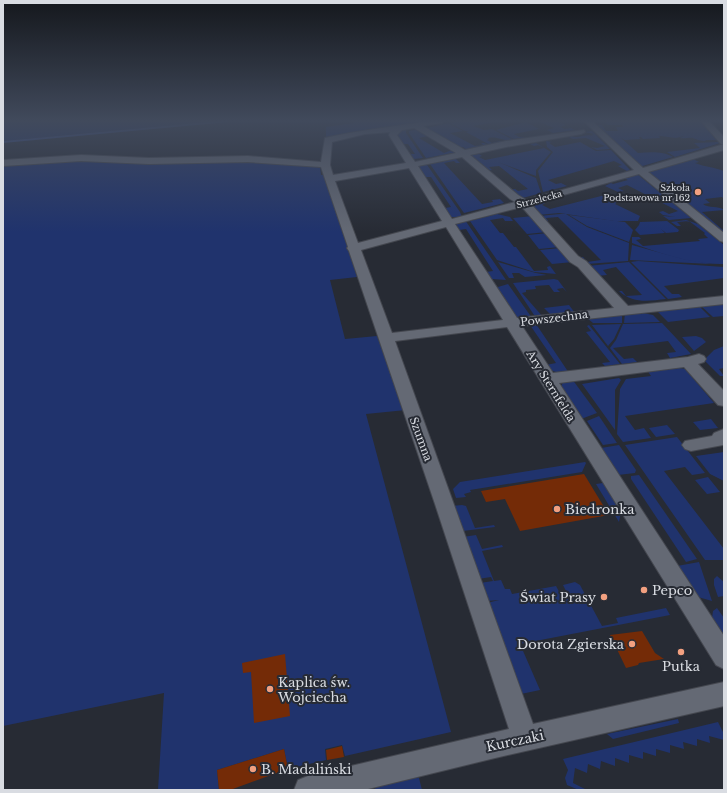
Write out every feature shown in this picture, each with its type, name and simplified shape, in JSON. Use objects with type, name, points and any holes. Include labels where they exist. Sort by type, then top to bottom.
[{"type":"street","points":[[81,158],[149,161],[248,159],[325,165]]},
{"type":"street","points":[[3,163],[81,158]]},
{"type":"street","name":"Szumna","points":[[325,158],[325,165],[329,179],[442,498],[525,739]]},
{"type":"street","name":"Ary Sternfelda","points":[[408,158],[724,657]]},
{"type":"street","points":[[329,179],[412,165],[442,158]]},
{"type":"street","points":[[470,158],[514,197],[524,203],[624,310]]},
{"type":"street","points":[[628,158],[724,239]]},
{"type":"street","name":"Strzelecka","points":[[353,248],[593,185],[686,158]]},
{"type":"street","name":"Powszechna","points":[[385,338],[624,310],[724,300]]},
{"type":"street","points":[[547,379],[693,360],[724,401]]},
{"type":"street","points":[[691,445],[717,441],[724,435]]},
{"type":"street","name":"Kurczaki","points":[[308,790],[488,746],[724,694]]},
{"type":"shaded area","points":[[447,158],[455,158],[460,163],[456,163],[454,161],[444,163],[482,204],[500,199],[504,203],[464,213],[430,164]]},
{"type":"shaded area","points":[[475,158],[481,158],[485,160],[495,158],[546,158],[536,170],[536,176],[498,162],[536,178],[541,193],[519,199],[508,190],[515,189],[518,191],[528,189],[499,166],[489,167],[492,170],[485,171],[481,166],[483,165]]},
{"type":"shaded area","points":[[548,158],[619,158],[630,170],[627,171],[618,166],[622,165],[614,161],[548,180],[556,184],[561,183],[567,186],[543,192],[538,171]]},
{"type":"shaded area","points":[[630,158],[670,158],[639,167]]},
{"type":"shaded area","name":"Szkoła Podstawowa nr 162","points":[[691,158],[699,162],[695,163],[724,171],[724,199],[722,197],[705,199],[710,203],[703,204],[724,210],[702,212],[724,231],[724,236],[650,176],[647,171]]},
{"type":"shaded area","points":[[64,159],[236,161],[320,167],[321,175],[325,175],[357,277],[330,280],[345,339],[377,336],[406,410],[366,414],[451,732],[345,756],[342,745],[325,749],[326,760],[288,769],[284,749],[217,770],[219,790],[158,790],[164,693],[3,726],[3,164]]},
{"type":"shaded area","points":[[425,162],[462,217],[450,217],[445,208],[451,207],[431,177],[425,177],[417,166]]},
{"type":"shaded area","points":[[637,174],[691,218],[669,220],[663,216],[675,217],[663,215],[659,212],[663,211],[669,214],[678,211],[627,185],[618,188],[624,191],[618,192],[605,186],[611,183],[613,184],[628,180],[624,178]]},
{"type":"shaded area","points":[[605,195],[618,202],[615,204],[640,216],[638,221],[614,221],[559,213],[538,215],[529,205],[543,202],[545,203],[542,205],[550,209]]},
{"type":"shaded area","points":[[497,214],[510,217],[513,221],[505,221],[503,218],[490,220],[500,233],[503,233],[514,247],[516,247],[534,271],[548,270],[547,267],[550,266],[556,274],[534,272],[497,260],[470,221]]},
{"type":"shaded area","points":[[566,214],[587,227],[629,243],[628,261],[586,264],[576,258],[583,257],[587,262],[601,260],[558,217],[546,218],[548,221],[544,222],[539,216]]},
{"type":"shaded area","points":[[569,215],[625,222],[633,230],[629,242],[587,226]]},
{"type":"shaded area","points":[[533,216],[547,232],[527,234],[513,218]]},
{"type":"shaded area","points":[[465,220],[506,280],[492,279],[486,272],[493,271],[466,229],[459,230],[456,224]]},
{"type":"shaded area","points":[[667,221],[679,230],[678,232],[666,233],[661,229],[665,233],[640,235],[635,230],[640,222]]},
{"type":"shaded area","points":[[689,221],[677,222],[681,226],[677,226],[671,222]]},
{"type":"shaded area","points":[[689,221],[698,224],[724,245],[724,264],[689,261],[666,255],[632,243],[632,237],[639,237],[641,239],[636,240],[643,246],[700,241],[698,239],[708,238],[704,234],[705,233]]},
{"type":"shaded area","points":[[548,233],[560,247],[539,249],[528,235]]},
{"type":"shaded area","points":[[632,245],[683,259],[711,264],[630,260]]},
{"type":"shaded area","points":[[560,248],[573,262],[552,264],[540,250]]},
{"type":"shaded area","points":[[638,261],[724,267],[724,278],[664,286],[672,294],[679,294],[682,297],[668,299],[631,262]]},
{"type":"shaded area","points":[[498,262],[547,275],[525,277],[519,273],[512,273],[514,278],[509,278]]},
{"type":"shaded area","points":[[629,262],[666,299],[641,301],[626,296],[642,295],[616,267],[603,270],[607,275],[596,276],[587,266]]},
{"type":"shaded area","points":[[554,279],[558,280],[567,292],[563,288],[557,289],[560,292],[554,292],[549,285],[535,286],[536,289],[526,290],[526,292],[522,293],[543,317],[536,318],[513,283]]},
{"type":"shaded area","points":[[508,284],[532,318],[516,319],[498,290],[498,287]]},
{"type":"shaded area","points":[[724,302],[724,316],[713,317],[700,305]]},
{"type":"shaded area","points":[[569,305],[575,313],[552,316],[544,308]]},
{"type":"shaded area","points":[[698,305],[710,317],[668,322],[656,310]]},
{"type":"shaded area","points":[[638,312],[653,315],[660,322],[624,323],[625,313]]},
{"type":"shaded area","points":[[622,315],[622,323],[593,323],[587,318]]},
{"type":"shaded area","points":[[662,323],[691,354],[670,358],[667,353],[676,352],[668,341],[613,348],[624,359],[633,358],[637,362],[622,364],[610,348],[616,340],[623,324]]},
{"type":"shaded area","points":[[536,324],[569,373],[559,373],[548,368],[546,365],[556,363],[530,325]]},
{"type":"shaded area","points":[[621,324],[614,339],[608,346],[592,325]]},
{"type":"shaded area","points":[[589,325],[620,364],[605,366],[602,363],[610,362],[586,332],[591,331],[587,326]]},
{"type":"shaded area","points":[[696,336],[702,338],[706,342],[694,351],[682,337]]},
{"type":"shaded area","points":[[724,346],[724,368],[719,369],[724,376],[720,376],[704,360],[714,350]]},
{"type":"shaded area","points":[[674,367],[685,369],[714,403],[625,416],[635,430],[644,428],[651,438],[623,442],[617,434],[620,389],[626,379],[651,376],[647,370]]},
{"type":"shaded area","points":[[619,378],[621,380],[615,390],[615,430],[582,384]]},
{"type":"shaded area","points":[[572,379],[597,413],[581,419],[561,388],[565,381]]},
{"type":"shaded area","points":[[599,416],[617,443],[603,445],[587,421]]},
{"type":"shaded area","points":[[711,419],[718,428],[700,430],[693,422]]},
{"type":"shaded area","points":[[667,425],[675,434],[656,437],[649,428]]},
{"type":"shaded area","points":[[677,437],[705,473],[692,475],[685,467],[664,471],[724,549],[724,560],[705,560],[625,445]]},
{"type":"shaded area","points":[[619,445],[636,470],[635,473],[618,475],[601,448]]},
{"type":"shaded area","points":[[724,452],[724,481],[710,474],[696,456]]},
{"type":"shaded area","points":[[586,463],[582,472],[470,490],[471,492],[464,494],[466,497],[456,498],[453,489],[460,482]]},
{"type":"shaded area","points":[[639,475],[697,559],[686,562],[631,479],[631,476]]},
{"type":"shaded area","points":[[708,477],[720,492],[707,494],[695,480]]},
{"type":"shaded area","points":[[603,483],[621,512],[619,522],[596,484]]},
{"type":"shaded area","points":[[452,506],[466,506],[475,528],[494,525],[495,527],[463,531]]},
{"type":"shaded area","points":[[476,535],[482,549],[502,545],[503,547],[482,551],[494,581],[501,580],[505,589],[510,589],[512,594],[556,586],[561,595],[567,593],[563,585],[575,582],[580,585],[602,626],[618,623],[616,618],[666,608],[670,615],[520,644],[540,690],[521,694],[487,603],[499,600],[486,601],[480,583],[493,581],[491,577],[478,579],[463,537]]},
{"type":"shaded area","points":[[699,562],[712,601],[698,597],[677,566]]},
{"type":"shaded area","points":[[717,576],[724,582],[724,596],[718,597],[714,585],[714,579]]},
{"type":"shaded area","points":[[717,608],[724,618],[724,638],[712,618],[713,611]]},
{"type":"shaded area","points":[[678,719],[679,723],[613,739],[607,734]]},
{"type":"shaded area","points":[[718,722],[724,734],[724,740],[709,736],[710,743],[697,739],[697,746],[683,742],[684,749],[670,745],[670,753],[656,749],[656,756],[643,752],[643,759],[629,755],[629,763],[615,758],[615,766],[601,761],[600,769],[588,764],[587,773],[575,768],[573,783],[587,790],[579,790],[567,785],[565,778],[568,770],[563,759]]},
{"type":"shaded area","points":[[415,776],[419,778],[422,790],[375,790],[376,785]]},
{"type":"building","name":"Biedronka","points":[[584,474],[609,515],[520,531],[505,499],[486,502],[481,491]]},
{"type":"building","name":"Dorota Zgierska","points":[[642,631],[655,653],[664,659],[639,663],[638,665],[626,668],[610,635]]},
{"type":"building","name":"Kaplica św. Wojciecha","points":[[285,654],[290,716],[254,723],[251,672],[243,673],[242,663]]},
{"type":"building","points":[[342,746],[344,757],[327,760],[326,750]]},
{"type":"building","name":"B. Madaliński","points":[[284,749],[288,769],[230,790],[219,790],[217,770]]},
{"type":"place","name":"Szkoła Podstawowa nr 162","points":[[698,192]]},
{"type":"place","name":"Biedronka","points":[[557,509]]},
{"type":"place","name":"Pepco","points":[[644,590]]},
{"type":"place","name":"Świat Prasy","points":[[604,597]]},
{"type":"place","name":"Dorota Zgierska","points":[[632,644]]},
{"type":"place","name":"Putka","points":[[681,652]]},
{"type":"place","name":"Kaplica św. Wojciecha","points":[[270,689]]},
{"type":"place","name":"B. Madaliński","points":[[253,769]]}]
